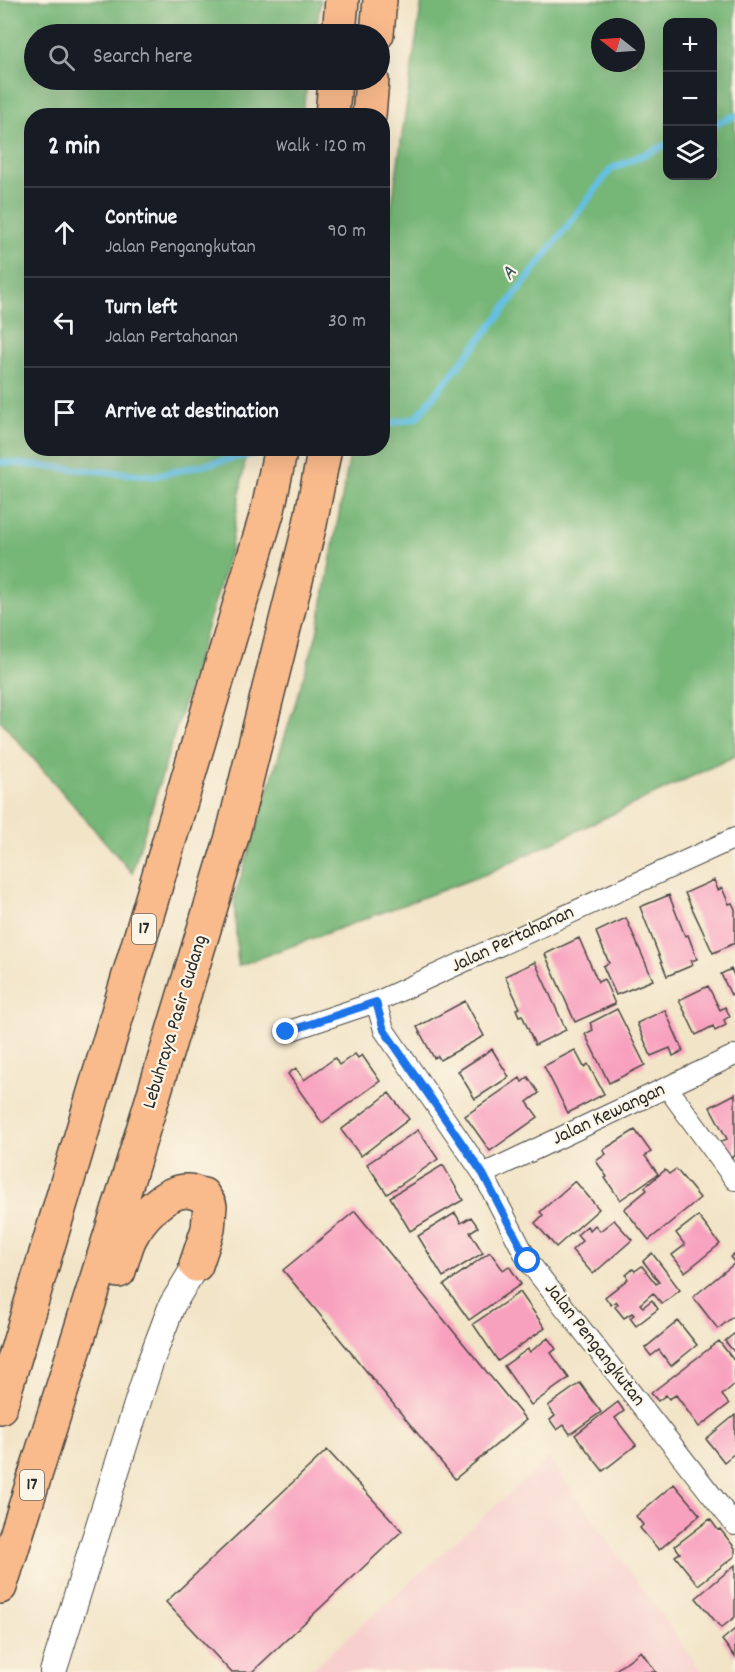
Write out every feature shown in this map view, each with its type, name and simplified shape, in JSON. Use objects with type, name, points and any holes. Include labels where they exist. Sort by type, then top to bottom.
[{"type":"highway","points":[[340,24],[342,0]]},
{"type":"highway","points":[[378,24],[380,0]]},
{"type":"highway","points":[[333,108],[334,90]]},
{"type":"highway","points":[[370,108],[371,90]]},
{"type":"highway","name":"17","points":[[0,1407],[268,510],[279,456]]},
{"type":"highway","name":"Lebuhraya Pasir Gudang","points":[[0,1587],[232,837],[310,524],[323,456]]},
{"type":"highway","points":[[63,1384],[96,1338],[130,1239],[145,1215],[159,1202],[175,1193],[189,1191],[203,1195],[210,1206],[208,1229],[196,1265]]},
{"type":"street","name":"Jalan Pertahanan","points":[[286,1032],[376,1002],[735,838]]},
{"type":"street","name":"Jalan Pengangkutan","points":[[376,1002],[384,1030],[483,1174],[528,1261],[735,1526]]},
{"type":"street","name":"Jalan Kewangan","points":[[483,1174],[735,1055]]},
{"type":"street","points":[[667,1087],[735,1180]]},
{"type":"street","points":[[53,1672],[150,1363],[172,1305],[196,1265]]},
{"type":"shaded area","points":[[549,1458],[702,1672],[309,1672]]},
{"type":"green space","points":[[0,0],[321,0],[317,24],[24,24],[24,90],[306,90],[303,108],[24,108],[24,456],[246,456],[230,552],[132,873],[0,720]]},
{"type":"green space","points":[[422,0],[735,0],[735,756],[486,874],[238,966],[234,899],[317,634],[350,456],[390,456],[390,217]]},
{"type":"building","points":[[714,880],[718,890],[722,888],[729,904],[732,903],[735,909],[735,943],[713,953],[685,893]]},
{"type":"building","points":[[669,895],[697,959],[691,961],[693,965],[667,976],[640,907]]},
{"type":"building","points":[[626,918],[653,980],[616,995],[603,966],[609,963],[596,932]]},
{"type":"building","points":[[579,938],[598,982],[604,979],[615,1004],[575,1022],[545,954]]},
{"type":"building","points":[[535,962],[566,1030],[535,1045],[522,1015],[519,1016],[516,1009],[520,1008],[505,976]]},
{"type":"building","points":[[731,969],[735,978],[735,993],[731,995],[721,974]]},
{"type":"building","points":[[708,986],[720,1010],[725,1007],[730,1016],[724,1020],[726,1025],[715,1031],[713,1026],[696,1035],[679,1000]]},
{"type":"building","points":[[465,1001],[484,1036],[440,1060],[438,1056],[434,1058],[417,1027]]},
{"type":"building","points":[[617,1009],[645,1065],[609,1083],[585,1034],[593,1030],[590,1023]]},
{"type":"building","points":[[665,1010],[683,1051],[673,1056],[670,1048],[651,1056],[637,1023]]},
{"type":"building","points":[[492,1049],[509,1077],[475,1099],[458,1071]]},
{"type":"building","points":[[575,1050],[584,1067],[588,1064],[604,1094],[568,1113],[544,1066]]},
{"type":"building","points":[[355,1054],[358,1058],[362,1055],[380,1081],[322,1123],[288,1074],[296,1068],[304,1080],[335,1058],[339,1065]]},
{"type":"building","points":[[528,1077],[539,1093],[527,1102],[538,1117],[490,1151],[465,1116],[520,1078],[522,1082]]},
{"type":"building","points":[[389,1093],[409,1119],[361,1156],[341,1130]]},
{"type":"building","points":[[735,1094],[735,1156],[727,1160],[718,1143],[727,1139],[710,1107]]},
{"type":"building","points":[[418,1130],[438,1159],[387,1194],[367,1164]]},
{"type":"building","points":[[635,1130],[651,1152],[645,1156],[658,1174],[620,1200],[596,1161],[606,1154],[603,1150]]},
{"type":"building","points":[[443,1165],[463,1200],[410,1231],[390,1197]]},
{"type":"building","points":[[676,1169],[700,1198],[649,1240],[624,1209],[647,1190],[645,1187],[665,1170],[669,1174]]},
{"type":"building","points":[[575,1181],[599,1209],[556,1247],[535,1223],[543,1215],[540,1212]]},
{"type":"building","points":[[355,1211],[526,1420],[455,1479],[283,1270]]},
{"type":"building","points":[[455,1213],[461,1223],[471,1217],[478,1227],[470,1232],[483,1253],[443,1277],[418,1236]]},
{"type":"building","points":[[698,1216],[720,1244],[685,1272],[672,1255],[685,1245],[676,1233]]},
{"type":"building","points":[[614,1220],[632,1240],[593,1274],[572,1250],[582,1241],[577,1235],[587,1226],[590,1230],[595,1225],[600,1231]]},
{"type":"building","points":[[490,1252],[503,1270],[509,1266],[521,1284],[469,1320],[444,1285]]},
{"type":"building","points":[[652,1253],[680,1290],[662,1304],[653,1293],[640,1304],[643,1307],[652,1300],[658,1309],[636,1326],[630,1318],[634,1315],[632,1313],[624,1318],[615,1307],[618,1304],[616,1301],[611,1305],[605,1297],[628,1279],[626,1275],[633,1269],[635,1271],[642,1266],[656,1284],[659,1282],[643,1261]]},
{"type":"building","points":[[735,1253],[735,1263],[730,1257]]},
{"type":"building","points":[[735,1263],[735,1315],[718,1329],[693,1297]]},
{"type":"building","points":[[520,1292],[545,1328],[498,1361],[473,1324]]},
{"type":"building","points":[[678,1321],[697,1345],[671,1366],[659,1350],[651,1356],[645,1348]]},
{"type":"building","points":[[735,1333],[735,1353],[725,1341]]},
{"type":"building","points":[[548,1338],[556,1349],[551,1353],[569,1378],[531,1405],[504,1366],[528,1349],[530,1352]]},
{"type":"building","points":[[719,1341],[735,1362],[735,1384],[722,1395],[729,1404],[699,1427],[676,1395],[669,1399],[666,1395],[658,1401],[651,1393]]},
{"type":"building","points":[[580,1383],[601,1412],[570,1434],[564,1425],[557,1430],[550,1420],[555,1416],[548,1406]]},
{"type":"building","points":[[618,1402],[624,1411],[615,1418],[636,1445],[603,1471],[575,1435]]},
{"type":"building","points":[[735,1415],[735,1453],[724,1462],[706,1439]]},
{"type":"building","points":[[327,1450],[402,1531],[252,1672],[231,1672],[166,1602]]},
{"type":"building","points":[[674,1484],[700,1515],[659,1550],[640,1528],[643,1525],[636,1516]]},
{"type":"building","points":[[710,1519],[735,1548],[735,1556],[698,1585],[675,1556],[680,1553],[675,1546]]},
{"type":"building","points":[[735,1565],[735,1617],[721,1628],[696,1598]]},
{"type":"building","points":[[735,1629],[735,1657],[722,1640]]},
{"type":"building","points":[[641,1651],[656,1672],[613,1672]]},
{"type":"waterway","name":"A","points":[[717,123],[735,116]]},
{"type":"waterway","name":"A","points":[[390,423],[416,418],[496,320],[611,169],[663,146]]},
{"type":"waterway","name":"A","points":[[0,462],[154,476],[243,456]]},
{"type":"route","points":[[286,1032],[376,1002],[384,1030],[483,1174],[528,1261]]}]
